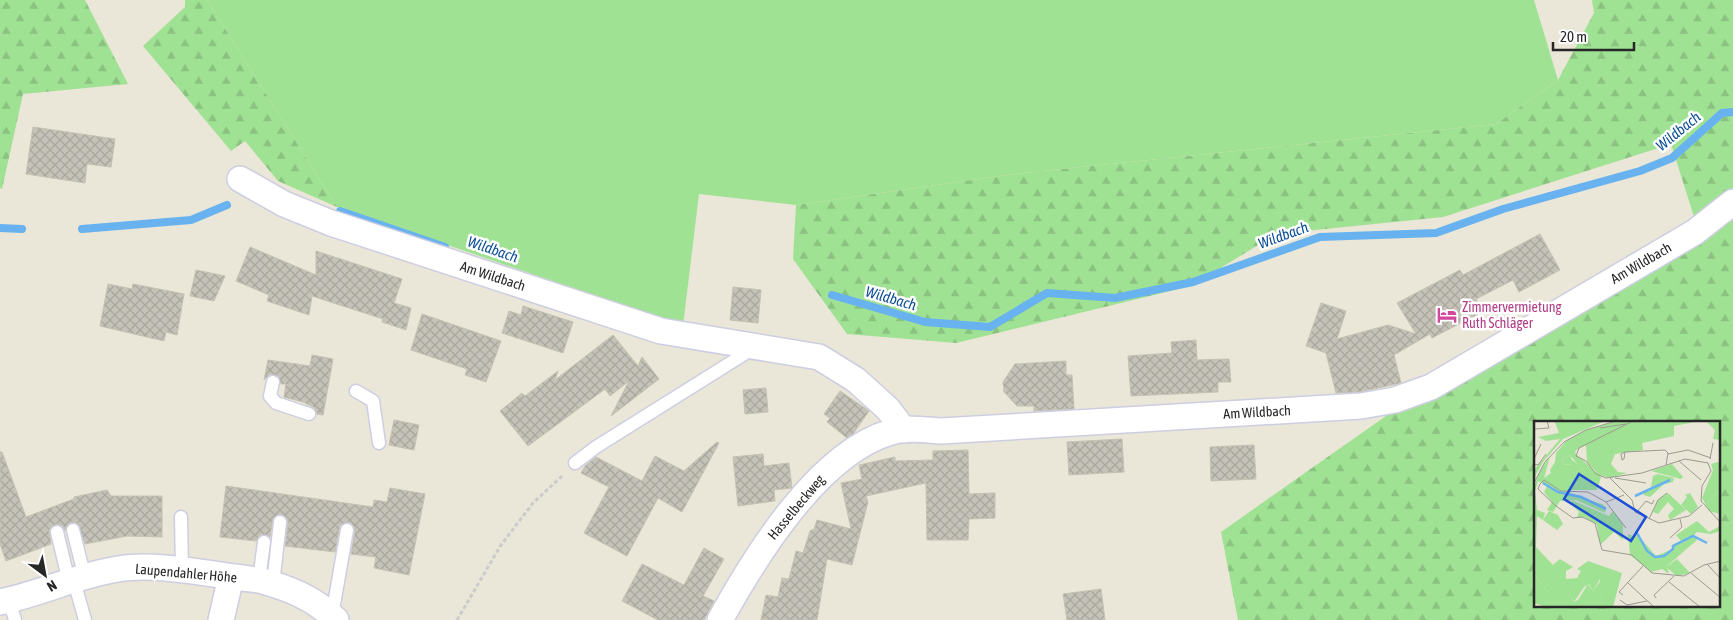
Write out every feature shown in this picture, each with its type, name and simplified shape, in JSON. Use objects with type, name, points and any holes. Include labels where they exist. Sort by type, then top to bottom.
[{"type":"street","name":"Am Wildbach","points":[[240,179],[284,204],[331,223],[661,331],[819,357],[856,380],[888,408],[904,430],[941,431],[1341,407],[1395,400],[1431,387],[1694,232],[1733,202]]},
{"type":"street","name":"Hasselbeckweg","points":[[720,620],[762,548],[822,475],[860,447],[880,436],[904,430]]},
{"type":"street","name":"Laupendahler Höhe","points":[[8,608],[76,580],[135,567],[266,582],[299,593],[334,618]]},
{"type":"street","points":[[221,620],[230,577]]},
{"type":"lane","points":[[575,463],[596,446],[756,347]]},
{"type":"lane","points":[[273,382],[270,396],[276,403],[308,414]]},
{"type":"lane","points":[[356,391],[373,401],[379,443]]},
{"type":"lane","points":[[182,517],[182,571]]},
{"type":"lane","points":[[266,582],[280,522]]},
{"type":"lane","points":[[73,530],[76,580]]},
{"type":"lane","points":[[334,618],[347,530]]},
{"type":"lane","points":[[57,532],[76,580],[86,620]]},
{"type":"lane","points":[[264,542],[266,582]]},
{"type":"path","points":[[457,620],[501,544],[533,503],[575,463]]},
{"type":"green space","points":[[0,0],[85,0],[128,84],[23,94],[2,189],[0,188]]},
{"type":"green space","points":[[185,0],[207,0],[337,207],[278,181],[245,141],[231,151],[143,46],[185,7]]},
{"type":"green space","points":[[207,0],[1534,0],[1558,80],[1496,124],[1014,174],[796,205],[699,194],[683,326],[337,207]]},
{"type":"green space","points":[[1592,0],[1733,0],[1733,620],[1238,620],[1221,532],[1393,411],[1700,236],[1671,144],[1443,217],[1276,234],[1191,286],[956,343],[847,334],[793,259],[796,205],[1014,174],[1496,124],[1558,80],[1594,13]]},
{"type":"building","points":[[33,127],[115,139],[111,167],[87,164],[85,183],[26,174]]},
{"type":"building","points":[[1540,234],[1560,270],[1519,292],[1513,280],[1476,299],[1482,312],[1432,338],[1430,334],[1394,355],[1401,383],[1359,392],[1336,393],[1326,353],[1306,346],[1321,303],[1346,311],[1337,339],[1388,325],[1416,334],[1397,303],[1460,270],[1463,275]]},
{"type":"building","points":[[250,247],[316,275],[316,251],[402,279],[394,303],[411,308],[406,330],[382,322],[383,319],[312,296],[309,315],[267,301],[269,295],[236,281]]},
{"type":"building","points":[[196,270],[225,276],[214,301],[190,296]]},
{"type":"building","points":[[108,284],[132,289],[133,284],[184,294],[177,335],[166,332],[164,341],[100,326]]},
{"type":"building","points":[[733,287],[761,290],[758,323],[730,320]]},
{"type":"building","points":[[523,306],[573,322],[563,353],[502,333],[509,311],[521,315]]},
{"type":"building","points":[[422,314],[501,341],[486,382],[465,375],[467,369],[411,350]]},
{"type":"building","points":[[613,335],[638,366],[642,357],[659,379],[611,416],[629,381],[610,396],[605,389],[528,446],[500,411],[522,393],[525,396],[558,371],[555,380]]},
{"type":"building","points":[[1196,340],[1197,360],[1229,359],[1231,382],[1218,382],[1218,392],[1131,396],[1128,356],[1172,353],[1171,342]]},
{"type":"building","points":[[312,355],[333,359],[323,415],[317,414],[315,408],[303,402],[284,397],[286,384],[281,384],[278,376],[270,374],[264,380],[268,360],[310,366]]},
{"type":"building","points":[[1066,361],[1066,375],[1072,375],[1074,409],[1034,411],[1034,406],[1017,406],[1004,392],[1003,382],[1015,364]]},
{"type":"building","points":[[766,388],[768,412],[745,414],[743,390]]},
{"type":"building","points":[[840,391],[869,411],[853,434],[847,438],[827,422],[830,418],[824,414]]},
{"type":"building","points":[[394,420],[419,425],[414,450],[389,445]]},
{"type":"building","points":[[1122,439],[1124,472],[1069,475],[1067,442]]},
{"type":"building","points":[[717,442],[719,443],[682,512],[658,498],[627,556],[584,533],[609,487],[581,473],[585,466],[596,457],[642,481],[655,456],[684,471]]},
{"type":"building","points":[[1254,445],[1256,479],[1211,481],[1210,447]]},
{"type":"building","points":[[968,450],[969,494],[995,493],[995,518],[969,519],[968,540],[927,540],[926,483],[866,496],[868,502],[852,565],[827,559],[817,620],[761,620],[766,595],[778,597],[782,578],[789,579],[796,551],[803,553],[810,531],[814,529],[817,520],[851,529],[841,483],[862,479],[859,465],[895,457],[895,461],[933,460],[933,451]]},
{"type":"building","points":[[0,452],[2,452],[26,517],[74,499],[74,497],[107,490],[111,496],[162,496],[162,537],[127,536],[85,544],[78,524],[71,522],[65,531],[63,526],[56,524],[49,530],[51,544],[6,561],[0,544]]},
{"type":"building","points":[[763,454],[764,466],[789,463],[792,488],[774,490],[775,501],[738,506],[733,457]]},
{"type":"building","points":[[226,486],[373,507],[374,500],[387,502],[390,488],[425,494],[409,575],[374,568],[376,557],[351,554],[355,531],[349,522],[340,525],[335,552],[285,546],[288,522],[287,518],[281,514],[273,518],[270,537],[261,534],[256,541],[220,537]]},
{"type":"building","points":[[704,548],[724,559],[703,596],[714,601],[704,620],[658,620],[622,601],[642,564],[684,585]]},
{"type":"building","points":[[1101,589],[1105,620],[1067,620],[1063,594]]},
{"type":"waterway","name":"Wildbach","points":[[832,295],[925,322],[990,327],[1047,293],[1115,298],[1193,282],[1320,237],[1436,233],[1503,209],[1640,171],[1672,158],[1722,113],[1733,112]]},
{"type":"waterway","name":"Wildbach","points":[[82,229],[191,220],[227,205]]},
{"type":"waterway","name":"Wildbach","points":[[340,211],[445,247]]},
{"type":"waterway","name":"Wildbach","points":[[0,228],[22,229]]},
{"type":"place","name":"Zimmervermietung Ruth Schläger","points":[[1447,315]]}]
